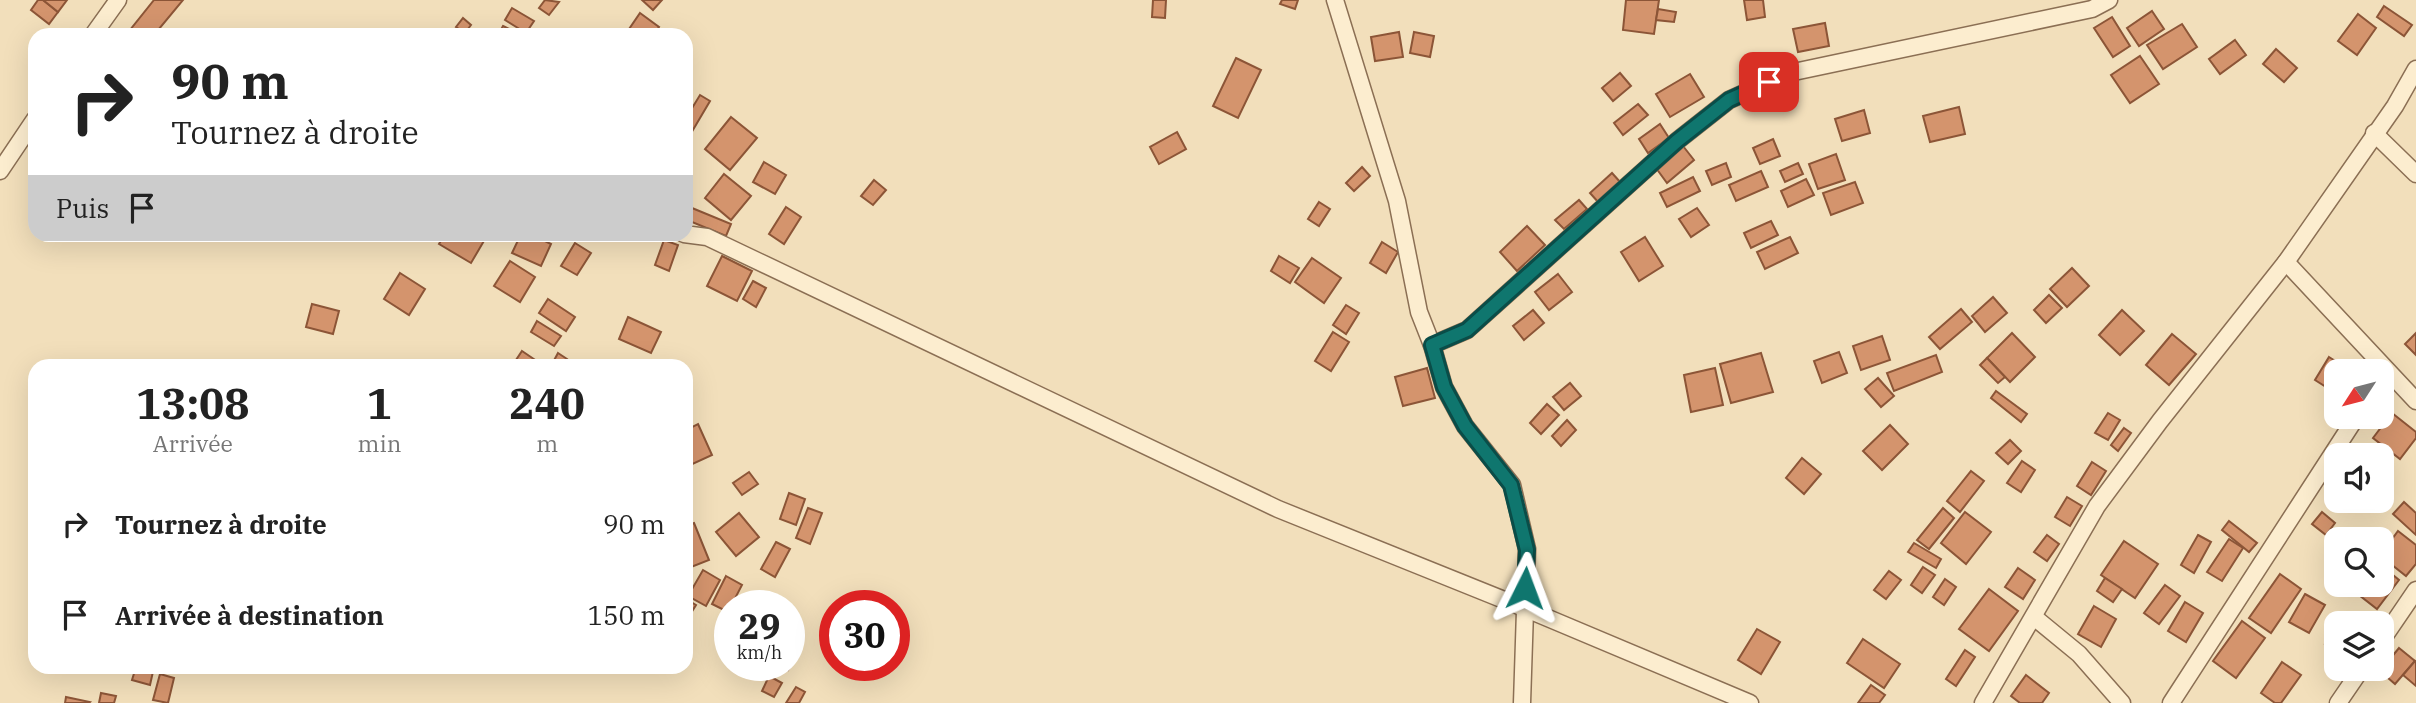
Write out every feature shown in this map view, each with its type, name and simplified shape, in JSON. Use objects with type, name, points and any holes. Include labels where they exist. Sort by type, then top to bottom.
[{"type":"street","points":[[98,28],[118,0]]},
{"type":"street","points":[[1335,0],[1397,201],[1419,312],[1444,387],[1465,426],[1511,485],[1527,550],[1522,703]]},
{"type":"street","points":[[1432,345],[1467,330],[1677,141],[1729,100],[1789,73],[2092,9],[2109,0]]},
{"type":"street","points":[[1983,703],[2097,506],[2160,421],[2286,262],[2395,106],[2416,69]]},
{"type":"street","points":[[0,171],[28,129]]},
{"type":"street","points":[[2374,133],[2416,174]]},
{"type":"street","points":[[693,235],[707,237],[1278,509],[1750,703]]},
{"type":"street","points":[[2286,262],[2370,359]]},
{"type":"street","points":[[2394,383],[2416,401]]},
{"type":"street","points":[[2171,703],[2349,429]]},
{"type":"street","points":[[2394,622],[2416,590]]},
{"type":"street","points":[[2034,617],[2079,654],[2122,703]]},
{"type":"street","points":[[2338,703],[2353,681]]},
{"type":"building","points":[[38,0],[43,0],[58,12],[49,24],[31,10]]},
{"type":"building","points":[[43,0],[67,0],[58,12]]},
{"type":"building","points":[[154,0],[183,0],[160,28],[132,28]]},
{"type":"building","points":[[545,0],[559,2],[549,15],[539,8]]},
{"type":"building","points":[[642,0],[662,0],[653,10]]},
{"type":"building","points":[[1153,0],[1166,0],[1165,18],[1152,17]]},
{"type":"building","points":[[1282,0],[1298,0],[1295,9],[1280,4]]},
{"type":"building","points":[[1626,0],[1659,0],[1654,34],[1623,30]]},
{"type":"building","points":[[1744,0],[1763,0],[1765,17],[1747,20]]},
{"type":"building","points":[[2384,6],[2412,25],[2404,36],[2377,17]]},
{"type":"building","points":[[512,8],[534,21],[529,28],[518,28],[505,20]]},
{"type":"building","points":[[1658,9],[1676,12],[1674,22],[1656,20]]},
{"type":"building","points":[[2152,11],[2164,29],[2139,46],[2127,28]]},
{"type":"building","points":[[640,13],[659,27],[658,28],[630,28]]},
{"type":"building","points":[[2358,14],[2376,28],[2357,55],[2338,41]]},
{"type":"building","points":[[2112,17],[2130,46],[2113,57],[2094,28]]},
{"type":"building","points":[[463,18],[471,25],[469,28],[456,27]]},
{"type":"building","points":[[1825,23],[1829,46],[1798,52],[1793,29]]},
{"type":"building","points":[[2182,24],[2197,47],[2163,69],[2147,45]]},
{"type":"building","points":[[1399,32],[1403,57],[1375,61],[1371,37]]},
{"type":"building","points":[[1414,32],[1434,36],[1430,57],[1410,53]]},
{"type":"building","points":[[2235,40],[2246,55],[2220,74],[2209,59]]},
{"type":"building","points":[[2276,49],[2297,68],[2284,82],[2263,64]]},
{"type":"building","points":[[2140,56],[2159,84],[2130,103],[2111,75]]},
{"type":"building","points":[[1236,58],[1261,70],[1238,118],[1213,106]]},
{"type":"building","points":[[1620,73],[1631,86],[1613,101],[1602,88]]},
{"type":"building","points":[[1690,74],[1704,97],[1670,117],[1656,94]]},
{"type":"building","points":[[700,95],[710,101],[693,130],[693,106]]},
{"type":"building","points":[[1638,104],[1648,115],[1623,135],[1614,123]]},
{"type":"building","points":[[1959,107],[1965,134],[1930,142],[1923,116]]},
{"type":"building","points":[[1864,110],[1870,133],[1842,141],[1835,119]]},
{"type":"building","points":[[731,117],[757,138],[730,170],[705,149]]},
{"type":"building","points":[[1660,124],[1669,138],[1648,153],[1639,139]]},
{"type":"building","points":[[1177,132],[1186,149],[1159,164],[1150,147]]},
{"type":"building","points":[[1773,139],[1780,156],[1760,164],[1753,148]]},
{"type":"building","points":[[1683,146],[1694,160],[1667,183],[1656,168]]},
{"type":"building","points":[[1836,154],[1845,180],[1818,189],[1809,164]]},
{"type":"building","points":[[764,162],[786,175],[775,194],[753,182]]},
{"type":"building","points":[[1726,163],[1731,177],[1712,185],[1706,171]]},
{"type":"building","points":[[1798,163],[1803,174],[1785,182],[1780,171]]},
{"type":"building","points":[[1362,167],[1370,176],[1354,191],[1346,183]]},
{"type":"building","points":[[1761,171],[1768,187],[1736,201],[1729,185]]},
{"type":"building","points":[[1612,173],[1621,183],[1599,203],[1590,193]]},
{"type":"building","points":[[724,174],[751,196],[731,220],[705,198]]},
{"type":"building","points":[[1693,177],[1700,191],[1667,207],[1660,193]]},
{"type":"building","points":[[1806,179],[1814,195],[1788,207],[1781,191]]},
{"type":"building","points":[[874,180],[886,190],[873,205],[861,196]]},
{"type":"building","points":[[1855,182],[1863,203],[1831,215],[1823,193]]},
{"type":"building","points":[[1579,200],[1587,209],[1564,229],[1555,220]]},
{"type":"building","points":[[1319,202],[1330,209],[1319,226],[1308,219]]},
{"type":"building","points":[[786,207],[801,217],[784,244],[769,234]]},
{"type":"building","points":[[693,208],[731,224],[726,236],[693,222]]},
{"type":"building","points":[[1697,208],[1709,225],[1691,237],[1679,219]]},
{"type":"building","points":[[1771,221],[1778,235],[1751,248],[1744,233]]},
{"type":"building","points":[[1527,226],[1545,245],[1517,271],[1500,252]]},
{"type":"building","points":[[1645,237],[1663,266],[1639,281],[1621,252]]},
{"type":"building","points":[[1790,237],[1798,253],[1765,269],[1757,252]]},
{"type":"building","points":[[440,242],[483,242],[471,263],[439,244]]},
{"type":"building","points":[[517,242],[551,244],[541,266],[512,253]]},
{"type":"building","points":[[663,242],[678,245],[669,271],[655,265]]},
{"type":"building","points":[[1382,242],[1398,252],[1386,273],[1370,263]]},
{"type":"building","points":[[575,243],[591,253],[577,275],[561,266]]},
{"type":"building","points":[[722,256],[752,271],[737,301],[707,286]]},
{"type":"building","points":[[1279,256],[1299,268],[1290,283],[1271,271]]},
{"type":"building","points":[[1312,258],[1341,278],[1324,303],[1295,282]]},
{"type":"building","points":[[510,261],[535,277],[520,302],[494,286]]},
{"type":"building","points":[[2072,268],[2089,286],[2067,307],[2050,289]]},
{"type":"building","points":[[400,273],[425,289],[409,315],[384,299]]},
{"type":"building","points":[[1558,274],[1572,292],[1549,310],[1535,292]]},
{"type":"building","points":[[753,281],[766,288],[756,307],[743,299]]},
{"type":"building","points":[[2049,295],[2062,308],[2046,323],[2034,310]]},
{"type":"building","points":[[1993,297],[2007,313],[1985,332],[1972,316]]},
{"type":"building","points":[[548,299],[575,317],[566,331],[539,313]]},
{"type":"building","points":[[312,304],[339,311],[333,334],[306,327]]},
{"type":"building","points":[[1346,305],[1359,313],[1346,334],[1333,325]]},
{"type":"building","points":[[1961,309],[1972,322],[1940,349],[1929,337]]},
{"type":"building","points":[[1533,310],[1544,323],[1524,340],[1513,326]]},
{"type":"building","points":[[2122,310],[2144,331],[2120,355],[2099,335]]},
{"type":"building","points":[[628,317],[661,332],[651,353],[619,339]]},
{"type":"building","points":[[537,321],[561,336],[554,346],[531,332]]},
{"type":"building","points":[[1333,332],[1349,342],[1331,371],[1315,361]]},
{"type":"building","points":[[2012,333],[2035,357],[2010,382],[1987,358]]},
{"type":"building","points":[[2416,333],[2416,355],[2405,344]]},
{"type":"building","points":[[2172,334],[2196,354],[2169,385],[2146,365]]},
{"type":"building","points":[[1882,336],[1890,360],[1861,370],[1853,346]]},
{"type":"building","points":[[522,351],[534,359],[517,359]]},
{"type":"building","points":[[1839,352],[1847,373],[1822,383],[1814,361]]},
{"type":"building","points":[[558,353],[567,359],[555,359]]},
{"type":"building","points":[[1761,353],[1773,392],[1731,403],[1720,364]]},
{"type":"building","points":[[1936,355],[1942,372],[1894,391],[1887,373]]},
{"type":"building","points":[[1987,358],[2005,377],[1998,383],[1980,365]]},
{"type":"building","points":[[2324,365],[2324,386],[2315,380]]},
{"type":"building","points":[[1427,368],[1435,398],[1403,406],[1395,377]]},
{"type":"building","points":[[1715,368],[1723,405],[1691,412],[1684,375]]},
{"type":"building","points":[[1878,378],[1894,396],[1881,407],[1865,389]]},
{"type":"building","points":[[1570,383],[1581,396],[1564,410],[1553,397]]},
{"type":"building","points":[[1996,391],[2027,414],[2021,422],[1991,398]]},
{"type":"building","points":[[1547,404],[1559,415],[1541,434],[1530,423]]},
{"type":"building","points":[[2108,413],[2120,420],[2108,440],[2095,433]]},
{"type":"building","points":[[2394,415],[2416,432],[2416,438],[2400,459],[2394,454],[2394,443],[2379,443],[2373,438],[2380,429],[2394,429]]},
{"type":"building","points":[[1567,420],[1576,430],[1561,446],[1552,436]]},
{"type":"building","points":[[698,424],[712,455],[693,464],[693,426]]},
{"type":"building","points":[[1890,425],[1908,444],[1882,470],[1863,451]]},
{"type":"building","points":[[2124,428],[2131,433],[2118,451],[2111,445]]},
{"type":"building","points":[[2010,440],[2021,451],[2008,464],[1996,453]]},
{"type":"building","points":[[1802,458],[1821,474],[1804,494],[1786,478]]},
{"type":"building","points":[[2022,461],[2035,470],[2021,492],[2007,483]]},
{"type":"building","points":[[2092,462],[2106,471],[2091,495],[2077,486]]},
{"type":"building","points":[[1971,471],[1984,481],[1960,512],[1947,501]]},
{"type":"building","points":[[749,472],[758,484],[742,495],[733,483]]},
{"type":"building","points":[[789,493],[805,499],[796,525],[780,519]]},
{"type":"building","points":[[2067,497],[2082,506],[2070,526],[2055,517]]},
{"type":"building","points":[[2404,502],[2416,513],[2416,535],[2393,514]]},
{"type":"building","points":[[808,508],[822,513],[810,544],[796,538]]},
{"type":"building","points":[[1943,508],[1954,518],[1929,549],[1917,540]]},
{"type":"building","points":[[1965,512],[1991,532],[1966,564],[1941,543]]},
{"type":"building","points":[[2322,512],[2335,523],[2332,527],[2324,527],[2324,533],[2312,524]]},
{"type":"building","points":[[739,513],[759,537],[736,556],[716,532]]},
{"type":"building","points":[[2229,521],[2257,543],[2249,552],[2222,530]]},
{"type":"building","points":[[693,523],[709,560],[693,566]]},
{"type":"building","points":[[2398,531],[2416,545],[2416,564],[2406,576],[2394,566],[2394,536]]},
{"type":"building","points":[[2047,535],[2059,544],[2047,561],[2034,552]]},
{"type":"building","points":[[2198,535],[2211,542],[2194,573],[2181,565]]},
{"type":"building","points":[[2229,539],[2243,548],[2222,581],[2207,572]]},
{"type":"building","points":[[2124,541],[2158,564],[2135,598],[2101,575]]},
{"type":"building","points":[[776,542],[790,549],[775,577],[761,569]]},
{"type":"building","points":[[1914,543],[1941,559],[1936,568],[1908,552]]},
{"type":"building","points":[[1923,567],[1935,575],[1922,593],[1911,585]]},
{"type":"building","points":[[2018,568],[2035,580],[2023,599],[2005,587]]},
{"type":"building","points":[[703,570],[720,580],[706,606],[693,599],[693,587]]},
{"type":"building","points":[[1889,571],[1901,580],[1886,599],[1874,590]]},
{"type":"building","points":[[2280,574],[2301,589],[2271,633],[2249,618]]},
{"type":"building","points":[[726,576],[742,585],[739,590],[719,590]]},
{"type":"building","points":[[2105,578],[2122,589],[2113,602],[2097,591]]},
{"type":"building","points":[[1945,579],[1956,587],[1944,605],[1933,597]]},
{"type":"building","points":[[2165,585],[2180,596],[2159,624],[2144,613]]},
{"type":"building","points":[[1989,589],[2018,611],[1989,651],[1959,629]]},
{"type":"building","points":[[2305,594],[2325,605],[2309,633],[2289,622]]},
{"type":"building","points":[[2362,597],[2386,597],[2377,609]]},
{"type":"building","points":[[2185,602],[2203,613],[2186,642],[2168,631]]},
{"type":"building","points":[[2094,606],[2116,619],[2101,647],[2078,634]]},
{"type":"building","points":[[2242,621],[2265,638],[2236,678],[2213,661]]},
{"type":"building","points":[[1757,629],[1780,642],[1761,674],[1738,660]]},
{"type":"building","points":[[1863,639],[1900,664],[1884,688],[1847,663]]},
{"type":"building","points":[[2399,648],[2415,661],[2395,684],[2392,681],[2394,681],[2394,654]]},
{"type":"building","points":[[1965,650],[1975,657],[1956,686],[1946,679]]},
{"type":"building","points":[[2282,662],[2301,675],[2281,703],[2275,703],[2261,693]]},
{"type":"building","points":[[2416,662],[2416,686],[2403,675]]},
{"type":"building","points":[[134,674],[152,674],[150,685],[132,680]]},
{"type":"building","points":[[160,674],[174,678],[168,703],[153,700]]},
{"type":"building","points":[[2026,675],[2049,693],[2042,703],[2020,703],[2011,696]]},
{"type":"building","points":[[767,681],[782,683],[774,697],[762,691]]},
{"type":"building","points":[[1871,685],[1885,695],[1879,703],[1858,703]]},
{"type":"building","points":[[796,687],[805,692],[799,703],[786,703]]},
{"type":"building","points":[[101,693],[116,696],[114,703],[99,703]]},
{"type":"building","points":[[66,697],[90,702],[65,703]]},
{"type":"route","points":[[1525,588],[1527,550],[1511,485],[1465,426],[1444,387],[1432,345],[1467,330],[1677,141],[1729,100],[1769,82]]}]
